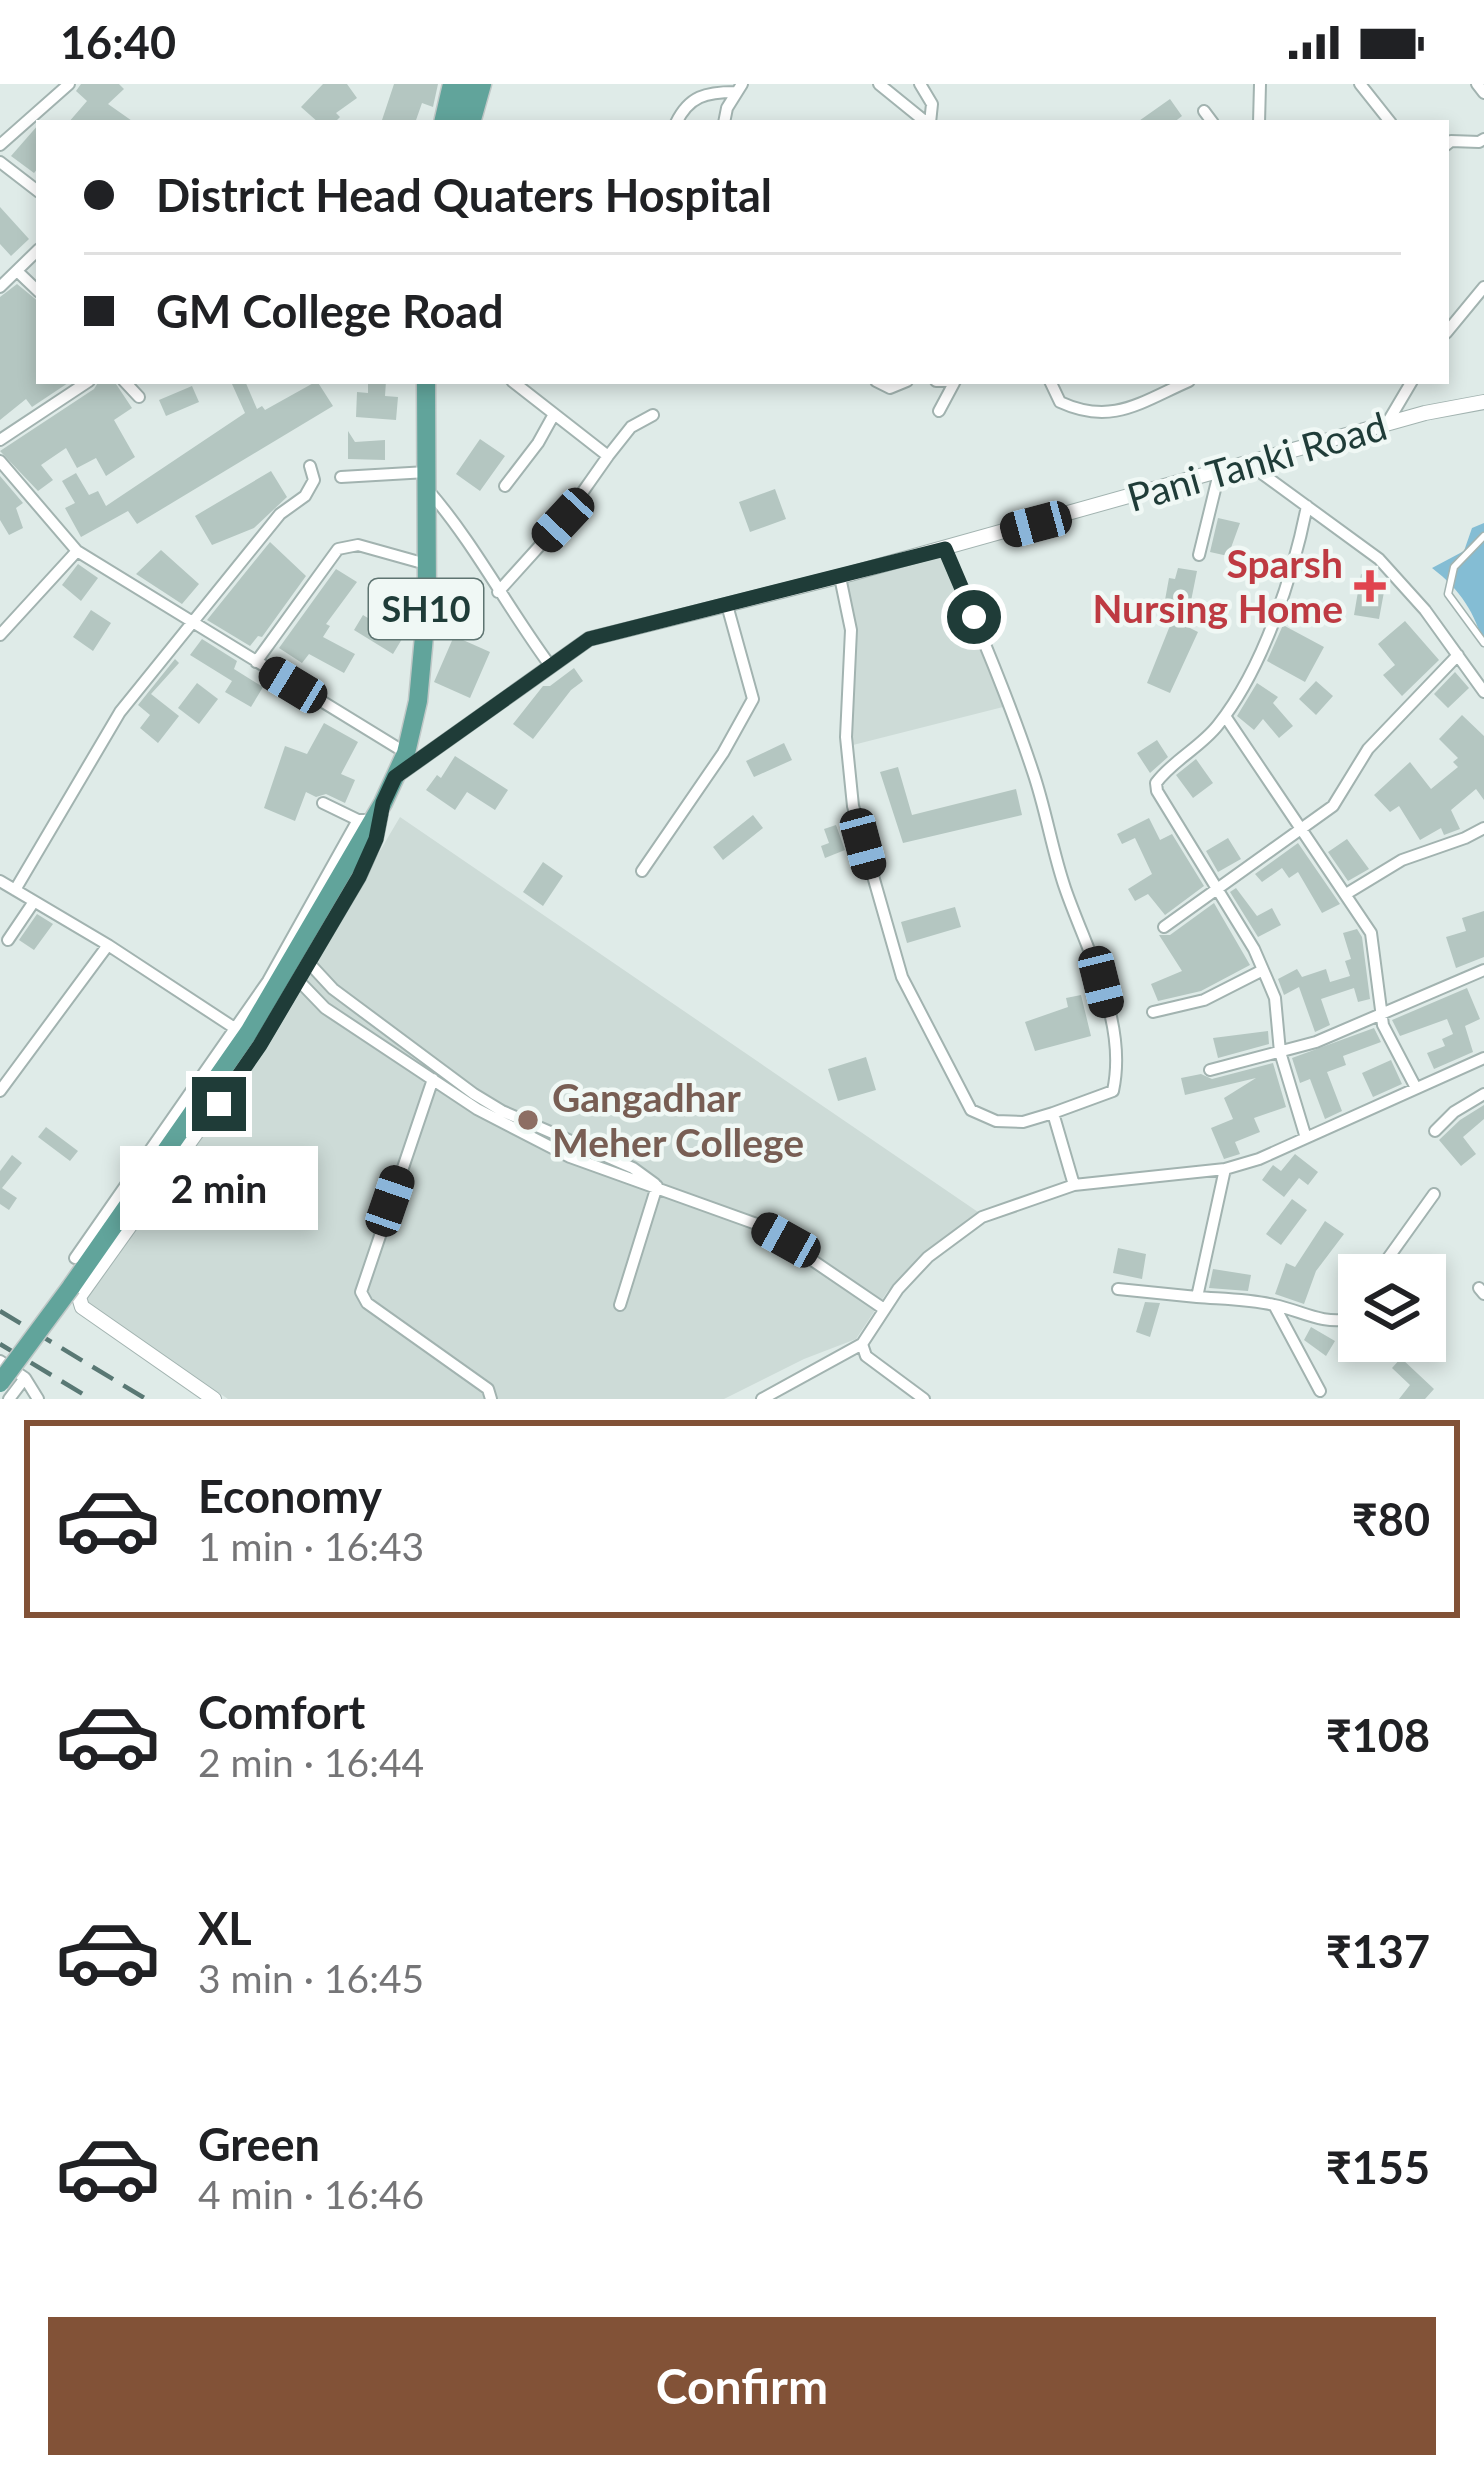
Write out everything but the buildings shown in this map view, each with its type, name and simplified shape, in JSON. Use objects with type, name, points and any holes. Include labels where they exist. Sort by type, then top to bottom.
[{"type":"main road","points":[[444,120],[452,84]]},
{"type":"main road","points":[[458,120],[467,84]]},
{"type":"main road","points":[[472,120],[482,84]]},
{"type":"main road","name":"SH10","points":[[0,1382],[224,1072],[406,752],[418,701],[426,564],[426,384]]},
{"type":"street","points":[[0,145],[69,84]]},
{"type":"street","points":[[879,84],[924,120]]},
{"type":"street","points":[[920,84],[929,98]]},
{"type":"street","points":[[928,120],[934,84]]},
{"type":"street","points":[[1259,120],[1260,84]]},
{"type":"street","points":[[1360,84],[1389,120]]},
{"type":"street","points":[[1477,84],[1484,93]]},
{"type":"street","points":[[678,120],[688,101],[738,88],[725,120]]},
{"type":"street","points":[[1204,111],[1211,120]]},
{"type":"street","points":[[1449,143],[1484,139]]},
{"type":"street","points":[[0,162],[36,190]]},
{"type":"street","points":[[0,287],[36,253]]},
{"type":"street","points":[[17,271],[36,289]]},
{"type":"street","points":[[1449,329],[1484,287]]},
{"type":"street","points":[[0,440],[84,384]]},
{"type":"street","points":[[127,384],[140,397]]},
{"type":"street","points":[[516,384],[608,456]]},
{"type":"street","points":[[939,411],[954,384]]},
{"type":"street","points":[[1051,384],[1060,402],[1095,416],[1130,407],[1182,384]]},
{"type":"street","points":[[1386,425],[1410,384]]},
{"type":"street","name":"Pani Tanki Road","points":[[395,777],[589,639],[840,577],[1484,402]]},
{"type":"street","points":[[498,592],[563,520],[631,428],[653,415]]},
{"type":"street","points":[[506,486],[553,416]]},
{"type":"street","points":[[0,461],[76,551],[406,752]]},
{"type":"street","points":[[1250,464],[1379,560],[1425,610],[1484,692]]},
{"type":"street","points":[[15,890],[120,712],[280,514],[305,496],[314,481],[310,466]]},
{"type":"street","points":[[1199,554],[1219,472]]},
{"type":"street","points":[[341,477],[428,481],[549,664]]},
{"type":"street","points":[[0,487],[16,482]]},
{"type":"street","points":[[1306,1138],[1280,1052],[1275,998],[1254,949],[1156,783],[1225,716],[1256,661],[1280,604],[1307,506]]},
{"type":"street","points":[[256,662],[338,549],[358,545],[426,564]]},
{"type":"street","points":[[840,577],[851,630],[846,737],[853,806],[902,977],[971,1110],[996,1121],[1023,1122],[1113,1091],[1114,1034],[1101,982],[1065,889],[1034,775],[945,549]]},
{"type":"street","points":[[0,634],[50,585],[76,551]]},
{"type":"street","points":[[642,871],[723,753],[753,700],[727,605]]},
{"type":"street","points":[[1164,927],[1333,806],[1368,749],[1458,656]]},
{"type":"street","points":[[1225,716],[1371,933],[1383,1024],[1416,1088]]},
{"type":"street","points":[[322,803],[370,817]]},
{"type":"street","points":[[214,1399],[79,1302],[92,1276],[239,1077],[298,980],[376,839],[370,817]]},
{"type":"street","points":[[75,1258],[236,1029],[370,817]]},
{"type":"street","points":[[1346,894],[1402,860],[1484,828]]},
{"type":"street","points":[[0,880],[236,1029]]},
{"type":"street","points":[[8,940],[33,903]]},
{"type":"street","points":[[0,1091],[108,945]]},
{"type":"street","points":[[308,962],[333,989],[474,1094],[633,1168],[658,1186]]},
{"type":"street","points":[[1154,1012],[1204,1000],[1262,970]]},
{"type":"street","points":[[1210,1070],[1280,1052],[1484,970]]},
{"type":"street","points":[[298,980],[325,1008],[477,1109],[570,1157],[658,1186],[786,1240],[884,1309]]},
{"type":"street","points":[[762,1399],[862,1344],[884,1309],[928,1257],[982,1217],[1075,1185],[1225,1169],[1484,1058]]},
{"type":"street","points":[[433,1079],[361,1292],[367,1303],[488,1389],[491,1399]]},
{"type":"street","points":[[1436,1130],[1484,1094]]},
{"type":"street","points":[[1053,1113],[1075,1185]]},
{"type":"street","points":[[1197,1297],[1225,1169]]},
{"type":"street","points":[[620,1304],[658,1186]]},
{"type":"street","points":[[1391,1254],[1434,1193]]},
{"type":"street","points":[[1118,1289],[1274,1305],[1338,1321]]},
{"type":"street","points":[[1274,1305],[1320,1391]]},
{"type":"street","points":[[862,1344],[866,1356],[923,1399]]},
{"type":"street","points":[[0,1361],[25,1378],[38,1399]]},
{"type":"street","points":[[9,1399],[25,1378]]},
{"type":"lane","points":[[1484,536],[1454,567],[1448,594],[1484,643]]},
{"type":"shaded area","points":[[943,554],[1003,707],[853,745],[845,581]]},
{"type":"shaded area","name":"Gangadhar Meher College","points":[[400,817],[978,1212],[924,1254],[887,1292],[856,1339],[724,1399],[228,1399],[80,1298],[245,1079]]},
{"type":"water","points":[[1484,523],[1484,646],[1466,603],[1432,568],[1464,551],[1472,528]]},
{"type":"railway","points":[[0,1311],[146,1399]]},
{"type":"railway","points":[[0,1344],[91,1399]]},
{"type":"place","name":"Sparsh Nursing Home","points":[[1370,586]]},
{"type":"place","name":"Gangadhar Meher College","points":[[528,1120]]},
{"type":"route","points":[[219,1104],[260,1045],[359,877],[395,777],[549,664],[589,639],[945,549],[974,617]]}]
